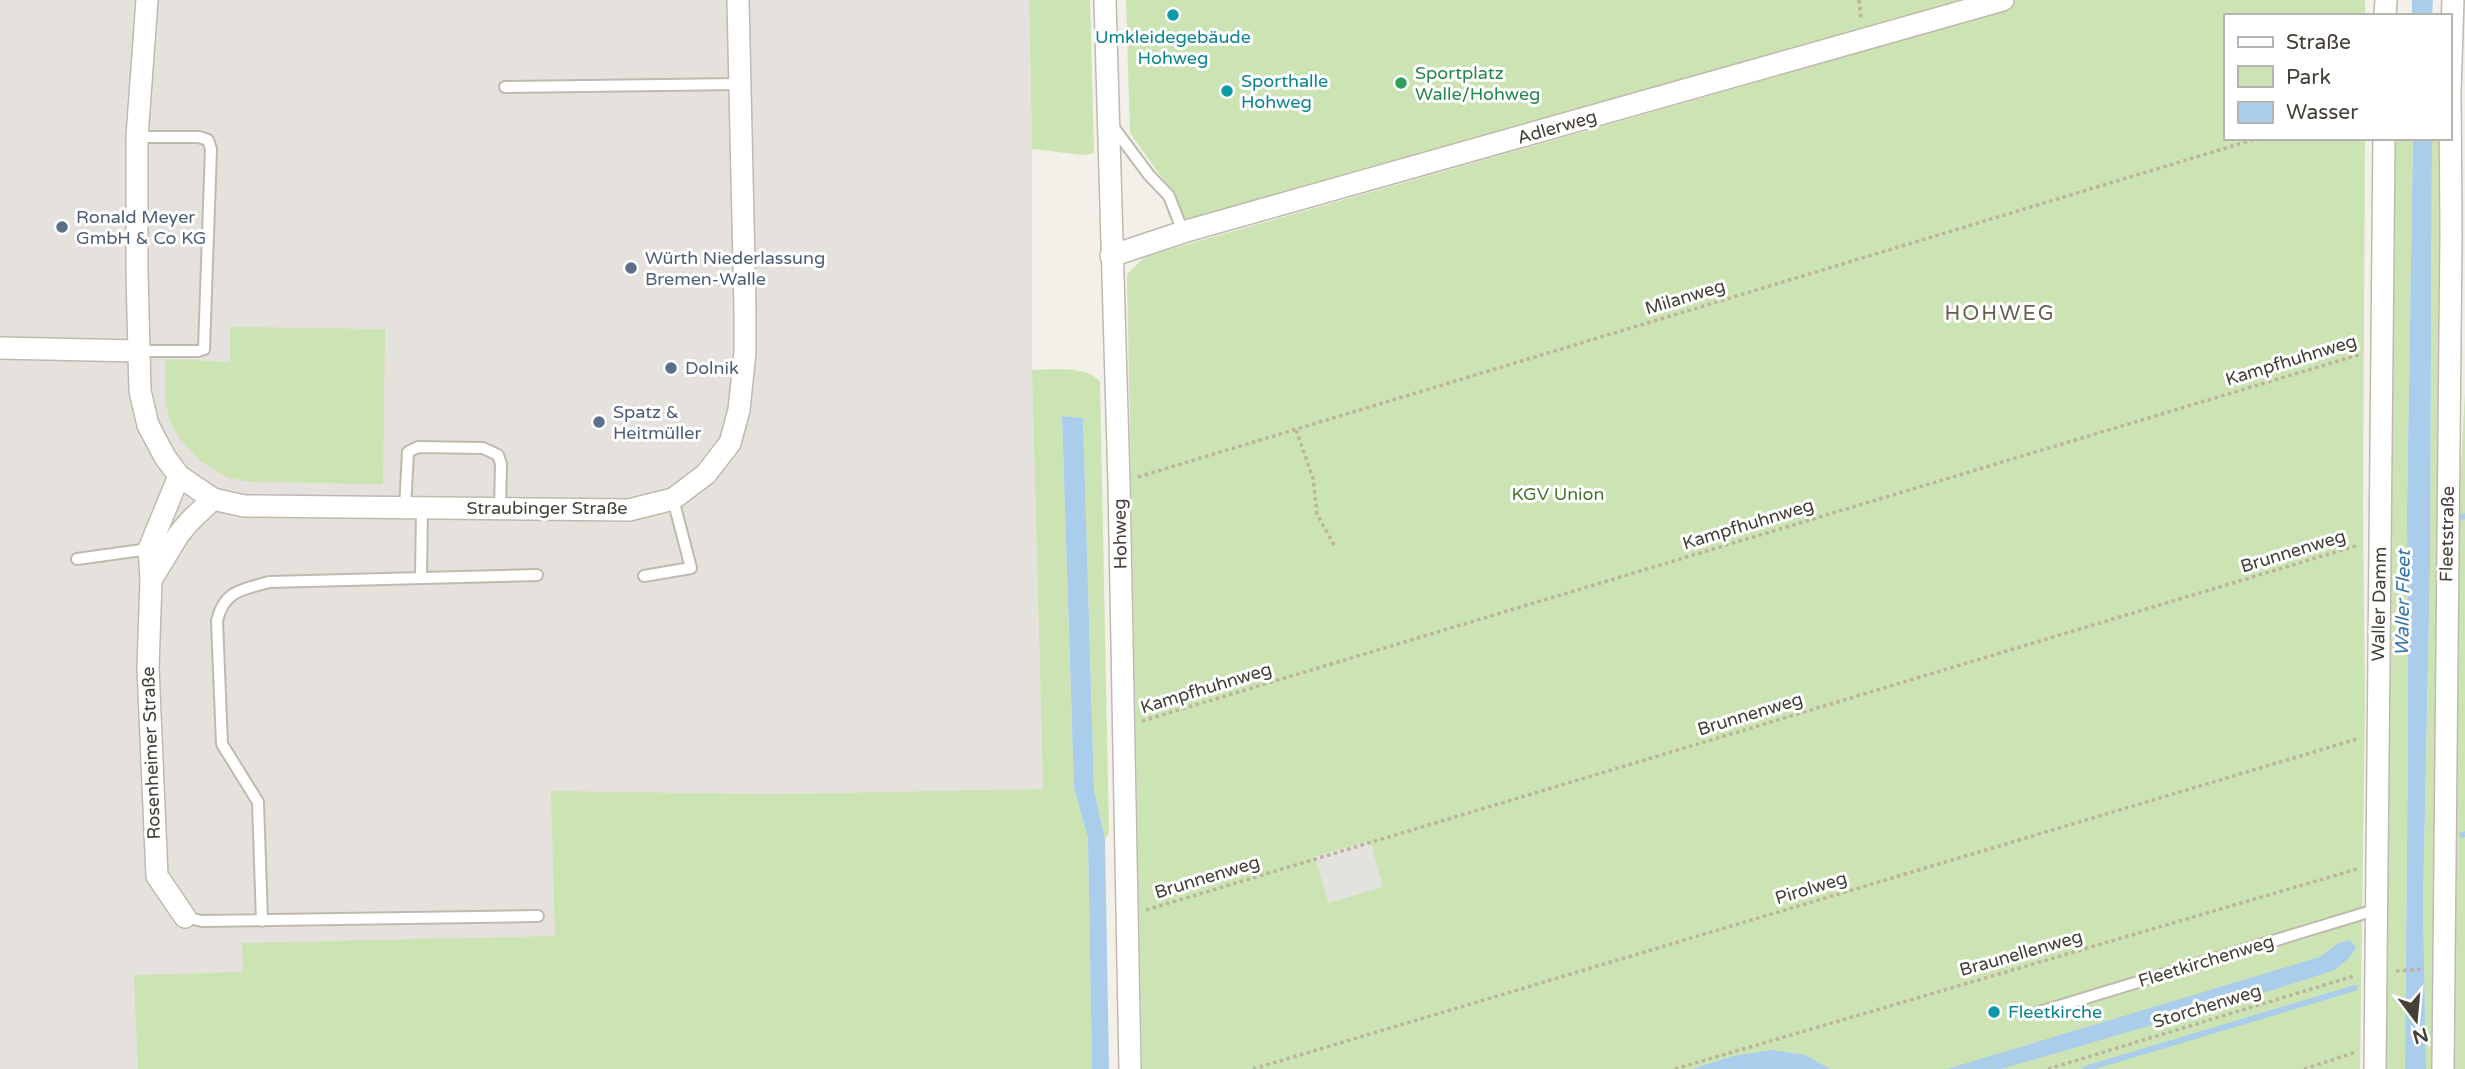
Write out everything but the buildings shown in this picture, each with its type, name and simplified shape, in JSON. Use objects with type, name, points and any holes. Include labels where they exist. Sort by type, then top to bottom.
[{"type":"street","points":[[146,0],[137,137],[140,391],[148,425],[165,457],[186,482]]},
{"type":"street","name":"Straubinger Straße","points":[[186,482],[213,499],[244,506],[629,510],[673,499],[706,474],[730,443],[739,411],[745,352],[738,0]]},
{"type":"street","name":"Hohweg","points":[[1104,0],[1119,483],[1130,1069]]},
{"type":"street","name":"Adlerweg","points":[[1111,256],[1183,232],[2003,0]]},
{"type":"street","name":"Fleetstraße","points":[[2451,61],[2453,0]]},
{"type":"street","name":"Waller Damm","points":[[2375,1069],[2384,140]]},
{"type":"street","name":"Fleetstraße","points":[[2443,1069],[2450,140]]},
{"type":"street","points":[[0,348],[138,351]]},
{"type":"street","name":"Rosenheimer Straße","points":[[185,917],[156,877],[148,668],[151,580],[149,549],[186,482]]},
{"type":"street","name":"Rosenheimer Straße","points":[[151,580],[179,534],[213,499]]},
{"type":"lane","points":[[505,88],[740,84]]},
{"type":"lane","points":[[1107,119],[1149,175],[1169,196],[1183,232]]},
{"type":"lane","points":[[137,137],[199,137],[208,140],[211,149],[204,349],[138,351]]},
{"type":"lane","points":[[421,578],[408,452],[418,447],[483,448],[498,454],[501,464],[500,509]]},
{"type":"lane","points":[[644,576],[691,568],[673,499]]},
{"type":"lane","points":[[78,559],[149,549]]},
{"type":"lane","points":[[262,921],[258,802],[222,744],[217,621],[220,605],[236,592],[269,582],[537,575]]},
{"type":"lane","name":"Fleetkirchenweg","points":[[2036,1013],[2375,910]]},
{"type":"lane","points":[[185,917],[202,921],[262,921],[538,916]]},
{"type":"path","name":"Milanweg","points":[[1119,483],[2252,140]]},
{"type":"path","name":"Kampfhuhnweg","points":[[1124,727],[2381,348]]},
{"type":"path","points":[[1296,430],[1313,478],[1317,514],[1335,547]]},
{"type":"path","name":"Brunnenweg","points":[[1127,916],[2380,539]]},
{"type":"path","name":"Pirolweg","points":[[1253,1069],[2378,733]]},
{"type":"path","name":"Braunellenweg","points":[[1675,1069],[2376,864]]},
{"type":"path","name":"Storchenweg","points":[[2048,1069],[2340,980],[2374,972],[2444,968]]},
{"type":"path","points":[[2304,1069],[2375,1046]]},
{"type":"shaded area","points":[[0,0],[1029,0],[1032,364],[1043,790],[772,794],[559,1069],[0,1069]]},
{"type":"shaded area","points":[[1370,841],[1383,887],[1328,903],[1315,856]]},
{"type":"green space","points":[[1029,0],[1090,0],[1094,153],[1083,155],[1032,149]]},
{"type":"green space","name":"KGV Union","points":[[1126,0],[2365,0],[2365,14],[2224,14],[2224,140],[2365,140],[2365,704],[2360,1069],[1142,1069],[1127,274],[1146,256],[1863,52],[1847,33],[1185,223],[1175,196],[1130,133]]},
{"type":"green space","points":[[2392,140],[2413,140],[2407,512],[2405,1069],[2385,1069]]},
{"type":"green space","points":[[2432,140],[2443,140],[2434,1069],[2426,1069],[2423,904],[2430,567]]},
{"type":"green space","points":[[230,327],[385,329],[383,484],[251,482],[228,478],[200,461],[181,440],[170,422],[165,400],[165,359],[230,362]]},
{"type":"green space","points":[[1032,370],[1078,371],[1087,373],[1100,382],[1109,832],[1105,839],[1094,790],[1083,418],[1062,416],[1074,788],[1088,838],[1092,1069],[138,1069],[134,975],[243,972],[242,943],[555,936],[551,791],[772,794],[1043,789]]},
{"type":"green space","points":[[2465,391],[2465,1069],[2454,1069],[2458,527]]},
{"type":"water","points":[[2412,0],[2433,0],[2432,14],[2412,14]]},
{"type":"water","points":[[2413,140],[2432,140],[2430,567],[2423,904],[2426,1069],[2405,1069],[2407,512]]},
{"type":"water","points":[[1062,416],[1083,418],[1094,790],[1105,839],[1109,1069],[1092,1069],[1088,838],[1074,788]]},
{"type":"water","points":[[2350,940],[2356,947],[2349,958],[2335,970],[2279,988],[2001,1069],[1947,1069],[2320,957],[2339,943]]},
{"type":"water","points":[[1772,1050],[1805,1055],[1830,1069],[1692,1069],[1733,1056]]},
{"type":"waterway","points":[[2085,1069],[2355,988]]},
{"type":"place","name":"Umkleidegebäude Hohweg","points":[[1173,15]]},
{"type":"place","name":"Sportplatz Walle/Hohweg","points":[[1401,83]]},
{"type":"place","name":"Sporthalle Hohweg","points":[[1227,91]]},
{"type":"place","name":"Ronald Meyer GmbH & Co KG","points":[[62,227]]},
{"type":"place","name":"Würth Niederlassung Bremen-Walle","points":[[631,268]]},
{"type":"place","name":"Dolnik","points":[[671,368]]},
{"type":"place","name":"Spatz & Heitmüller","points":[[599,422]]},
{"type":"place","name":"Fleetkirche","points":[[1994,1012]]},
{"type":"district","name":"HOHWEG","points":[[2000,313]]},
{"type":"water label","name":"Waller Fleet","points":[[2403,603]]}]
